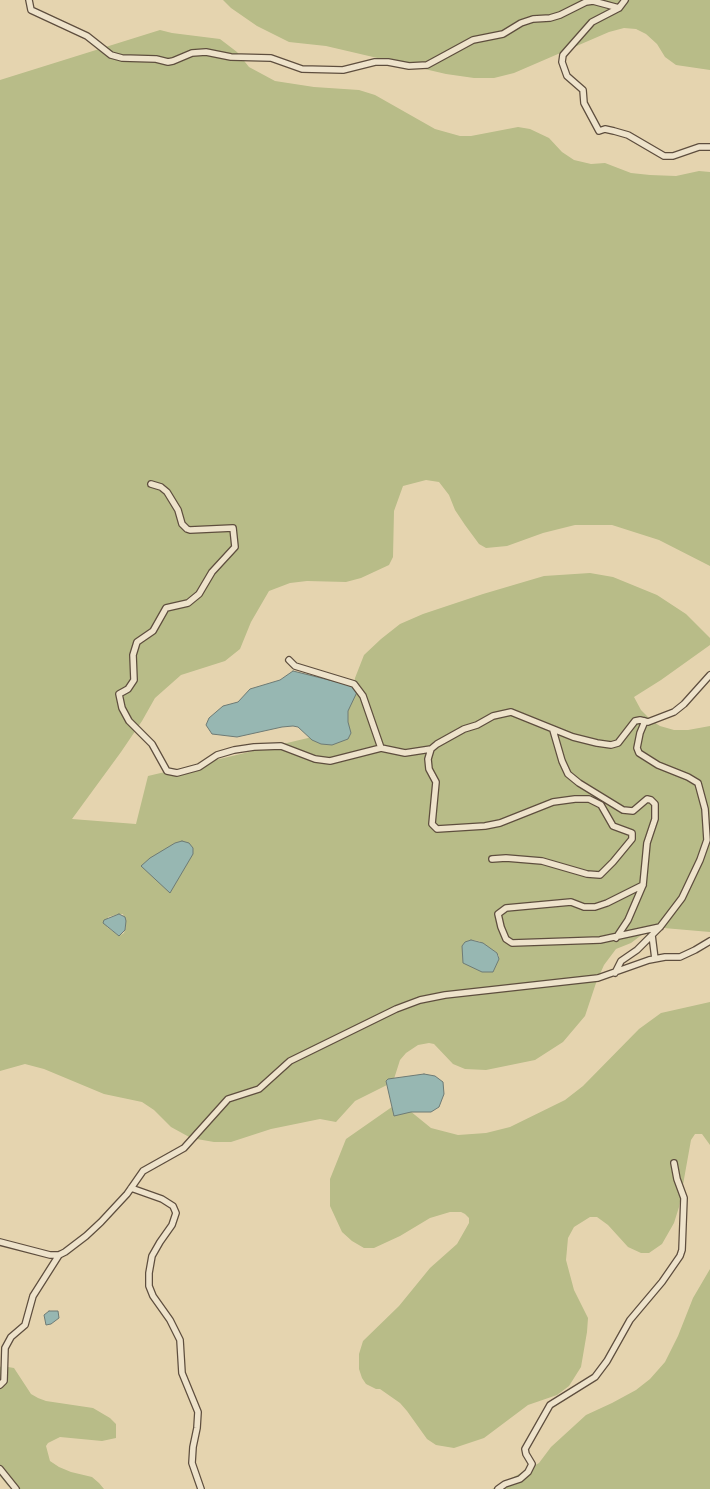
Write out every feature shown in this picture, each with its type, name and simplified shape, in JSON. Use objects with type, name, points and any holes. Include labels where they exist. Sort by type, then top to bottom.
[{"type":"street","points":[[29,0],[31,10],[87,36],[111,56],[156,59],[168,62],[192,53],[206,52],[231,57],[271,58],[302,69],[344,70],[375,62],[388,62],[409,66],[427,65],[473,40],[503,34],[521,23],[533,19],[550,18],[560,15],[586,2],[593,1],[619,8]]},
{"type":"street","points":[[625,0],[619,8],[592,22],[563,56],[562,62],[567,76],[583,90],[584,103],[599,131],[605,129],[614,130],[664,156],[673,156],[698,147],[710,146]]},
{"type":"street","points":[[151,484],[161,487],[167,492],[178,510],[182,524],[186,529],[233,528],[235,548],[212,572],[199,594],[188,603],[166,608],[153,631],[137,642],[133,655],[134,680],[128,689],[120,694],[122,708],[129,721],[152,744],[168,771],[177,773],[199,767],[217,755],[254,747],[281,746],[315,759],[330,761],[381,748],[405,753],[431,749],[464,728],[477,725],[493,716],[511,712],[553,730],[581,739],[611,744],[618,742],[635,721],[654,721],[674,712],[684,704],[710,675]]},
{"type":"street","points":[[289,660],[295,666],[354,684],[363,696],[381,748]]},
{"type":"street","points":[[614,973],[622,961],[637,950],[660,927],[682,898],[707,840],[705,809],[698,783],[658,765],[639,753],[637,748],[640,733],[645,722]]},
{"type":"street","points":[[553,730],[568,774],[579,783],[623,810],[633,811],[647,799],[652,800],[655,804],[655,819],[647,843],[643,885],[628,920],[616,938]]},
{"type":"street","points":[[431,749],[428,759],[429,769],[436,782],[432,824],[437,829],[484,826],[553,802],[589,799],[601,805],[614,826],[632,833],[632,838],[600,875],[587,874],[542,861],[506,858],[492,859]]},
{"type":"street","points":[[643,885],[595,907],[584,907],[571,902],[559,902],[506,908],[498,914],[501,927],[506,939],[512,943],[600,940],[660,927]]},
{"type":"street","points":[[652,935],[655,959]]},
{"type":"street","points":[[0,1384],[4,1381],[5,1348],[11,1336],[25,1325],[33,1296],[59,1255],[86,1236],[114,1208],[143,1172],[184,1148],[228,1099],[259,1089],[290,1062],[396,1008],[420,1000],[445,995],[576,981],[614,973],[655,959],[680,957],[710,941]]},
{"type":"street","points":[[498,1489],[505,1484],[520,1479],[528,1472],[532,1464],[525,1448],[550,1405],[595,1377],[630,1320],[662,1282],[680,1256],[682,1250],[684,1198],[677,1179],[674,1163]]},
{"type":"street","points":[[131,1188],[162,1199],[173,1206],[176,1213],[172,1225],[152,1256],[149,1286],[153,1296],[170,1320],[180,1340],[182,1373],[198,1412],[192,1463],[201,1489]]},
{"type":"street","points":[[0,1242],[50,1255],[59,1255]]},
{"type":"street","points":[[0,1469],[16,1489]]},
{"type":"green space","points":[[223,0],[710,0],[710,70],[676,65],[665,57],[657,44],[646,34],[636,29],[624,28],[609,32],[514,73],[494,78],[474,78],[446,74],[326,46],[289,42],[257,26]]},
{"type":"green space","points":[[160,30],[220,39],[237,52],[249,67],[275,81],[314,87],[359,90],[375,95],[435,129],[460,136],[471,136],[518,127],[530,129],[549,138],[562,152],[574,160],[591,164],[605,163],[631,173],[650,175],[676,176],[699,171],[710,172],[710,566],[659,540],[612,525],[575,525],[543,533],[507,546],[486,548],[479,544],[465,525],[455,510],[449,495],[439,482],[426,480],[403,486],[394,511],[393,557],[389,565],[361,578],[346,582],[307,581],[290,583],[269,591],[251,622],[240,649],[225,661],[181,675],[155,698],[121,752],[72,819],[136,824],[148,776],[308,738],[331,730],[348,711],[355,678],[364,655],[400,624],[423,614],[544,576],[590,573],[613,577],[657,595],[686,614],[710,638],[710,645],[634,697],[641,710],[660,726],[674,730],[688,730],[710,726],[710,932],[652,927],[631,943],[616,949],[604,965],[585,1016],[563,1042],[535,1060],[486,1070],[465,1069],[453,1064],[434,1044],[418,1045],[406,1053],[400,1060],[393,1082],[355,1101],[336,1122],[320,1119],[271,1129],[231,1142],[214,1142],[191,1138],[171,1127],[154,1110],[142,1102],[104,1094],[44,1069],[25,1064],[0,1071],[0,80]],"holes":[[[177,842],[170,892],[164,851]],[[123,914],[126,926],[124,933],[119,936],[107,927],[108,917]],[[471,940],[479,941],[497,953],[499,956],[493,972],[463,963],[465,942]]]},
{"type":"green space","points":[[710,1002],[710,1145],[702,1134],[695,1134],[691,1140],[679,1207],[674,1223],[662,1244],[649,1253],[641,1253],[628,1247],[608,1225],[597,1217],[590,1217],[574,1227],[568,1238],[566,1260],[574,1290],[588,1318],[581,1367],[569,1386],[557,1395],[528,1405],[484,1438],[454,1448],[436,1445],[427,1439],[400,1403],[380,1389],[366,1384],[359,1369],[359,1354],[363,1341],[399,1306],[430,1268],[457,1244],[469,1223],[469,1218],[461,1212],[450,1212],[430,1218],[400,1236],[374,1248],[364,1248],[352,1241],[342,1232],[330,1206],[330,1179],[346,1139],[399,1102],[431,1128],[458,1135],[486,1133],[510,1127],[565,1100],[583,1086],[639,1029],[661,1013]]},
{"type":"green space","points":[[710,1269],[710,1489],[492,1489],[539,1463],[551,1447],[586,1415],[636,1390],[650,1379],[665,1362],[693,1298]]},
{"type":"green space","points":[[0,1367],[14,1368],[31,1394],[38,1398],[46,1401],[93,1408],[116,1424],[116,1438],[102,1441],[60,1437],[46,1446],[50,1461],[71,1472],[92,1477],[104,1489],[12,1489],[8,1486],[0,1476]]},
{"type":"water","points":[[293,671],[345,684],[358,690],[348,711],[351,733],[348,739],[332,745],[321,744],[312,740],[298,727],[293,726],[237,737],[212,734],[206,725],[209,718],[223,706],[238,702],[250,689],[280,680]]},
{"type":"water","points":[[182,841],[189,843],[193,848],[193,854],[170,893],[141,866],[150,858],[175,843]]},
{"type":"water","points":[[119,914],[125,917],[126,921],[125,930],[119,936],[103,923],[104,920]]},
{"type":"water","points":[[471,940],[483,943],[497,953],[499,959],[493,972],[482,972],[463,963],[462,946],[465,942]]},
{"type":"water","points":[[424,1074],[435,1076],[443,1082],[444,1094],[439,1107],[431,1112],[411,1112],[394,1116],[386,1081],[388,1079]]},
{"type":"water","points":[[49,1311],[58,1311],[59,1318],[46,1325],[44,1315]]}]
